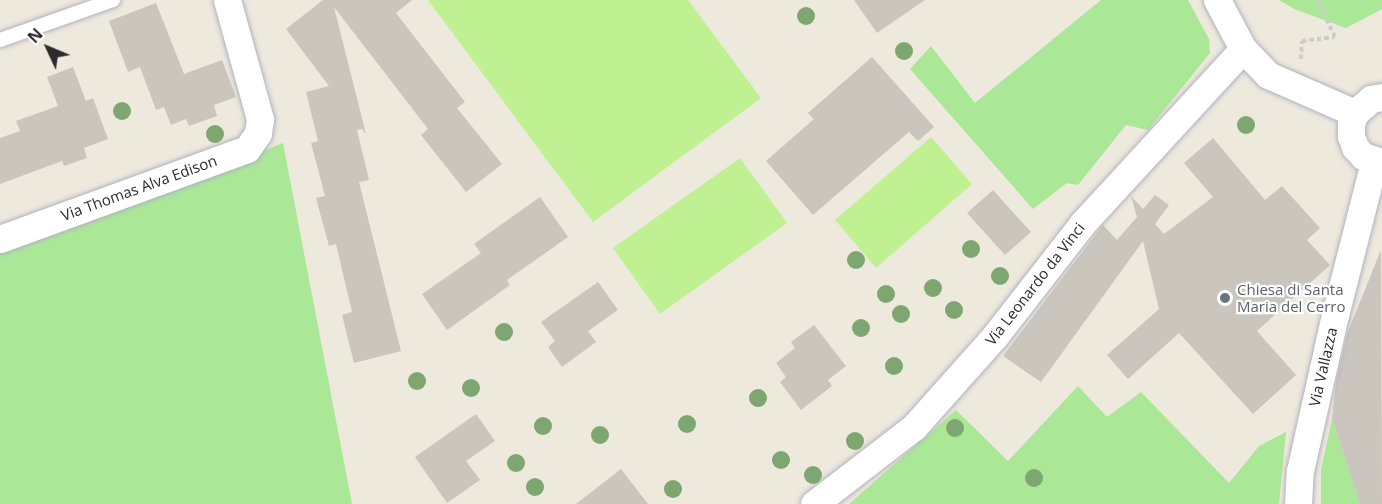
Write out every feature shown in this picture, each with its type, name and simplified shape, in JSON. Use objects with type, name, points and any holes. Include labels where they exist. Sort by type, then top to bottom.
[{"type":"street","name":"Via Thomas Alva Edison","points":[[0,239],[247,149],[258,133],[260,119],[227,0]]},
{"type":"street","points":[[1217,0],[1243,49],[1268,75],[1355,113]]},
{"type":"street","name":"Via Leonardo da Vinci","points":[[814,504],[914,427],[996,336],[1089,215],[1243,49]]},
{"type":"street","points":[[1378,162],[1363,156],[1355,147],[1351,130],[1355,113],[1371,99],[1382,97]]},
{"type":"street","name":"Via Vallazza","points":[[1298,504],[1302,459],[1335,315],[1378,162]]},
{"type":"lane","points":[[0,40],[112,0]]},
{"type":"path","points":[[1299,90],[1302,41],[1335,37],[1317,0]]},
{"type":"green space","points":[[428,0],[688,0],[761,98],[593,222]]},
{"type":"green space","points":[[1101,0],[1188,0],[1209,39],[1210,53],[1148,130],[1126,125],[1078,185],[1067,183],[1033,209],[910,69],[931,46],[975,103]]},
{"type":"green space","points":[[1279,0],[1382,0],[1382,9],[1346,28],[1294,9]]},
{"type":"green space","points":[[931,137],[972,184],[876,268],[835,220]]},
{"type":"green space","points":[[283,143],[352,504],[0,504],[0,250]]},
{"type":"green space","points":[[740,158],[787,223],[660,314],[613,248]]},
{"type":"green space","points":[[1078,386],[1107,417],[1141,392],[1229,483],[1259,446],[1286,432],[1279,504],[849,504],[956,410],[1008,461]]},
{"type":"green space","points":[[1332,419],[1360,504],[1321,504],[1321,470]]},
{"type":"building","points":[[323,0],[412,0],[396,13],[465,102],[457,108],[502,164],[466,192],[421,135],[428,129],[334,7],[366,134],[362,129],[357,130],[369,180],[359,182],[401,351],[354,363],[342,315],[352,312],[336,244],[329,246],[316,198],[325,196],[311,143],[318,141],[306,92],[329,86],[286,29]]},
{"type":"building","points":[[854,0],[925,0],[877,33]]},
{"type":"building","points":[[156,3],[184,74],[222,60],[236,97],[214,105],[217,116],[189,126],[186,119],[171,125],[164,107],[156,110],[140,67],[128,72],[109,21]]},
{"type":"building","points":[[872,57],[934,127],[918,141],[909,132],[813,215],[766,161],[814,119],[808,113]]},
{"type":"building","points":[[73,67],[86,101],[93,98],[108,139],[84,148],[87,158],[64,166],[62,161],[0,184],[0,138],[20,131],[16,121],[58,106],[47,77]]},
{"type":"building","points":[[1213,138],[1265,200],[1282,186],[1320,228],[1307,240],[1330,265],[1257,331],[1296,375],[1253,414],[1179,333],[1128,379],[1107,355],[1159,309],[1143,241],[1041,382],[1003,356],[1103,225],[1117,240],[1137,217],[1131,196],[1143,209],[1155,195],[1169,205],[1155,224],[1164,234],[1213,197],[1184,163]]},
{"type":"building","points":[[993,190],[1031,232],[1005,255],[967,213]]},
{"type":"building","points":[[540,197],[568,237],[507,280],[510,285],[447,330],[422,294],[481,253],[474,244]]},
{"type":"building","points":[[1381,250],[1382,504],[1360,504],[1332,419],[1336,383],[1347,334]]},
{"type":"building","points":[[598,282],[618,310],[588,331],[596,342],[562,367],[548,347],[555,341],[541,322]]},
{"type":"building","points":[[814,325],[846,366],[828,380],[832,386],[801,410],[780,382],[786,377],[776,363],[795,348],[791,342]]},
{"type":"building","points":[[476,414],[495,441],[466,461],[480,480],[447,503],[415,457]]},
{"type":"building","points":[[621,469],[648,504],[576,504]]},
{"type":"place","name":"Chiesa di Santa Maria del Cerro","points":[[1225,298]]}]
